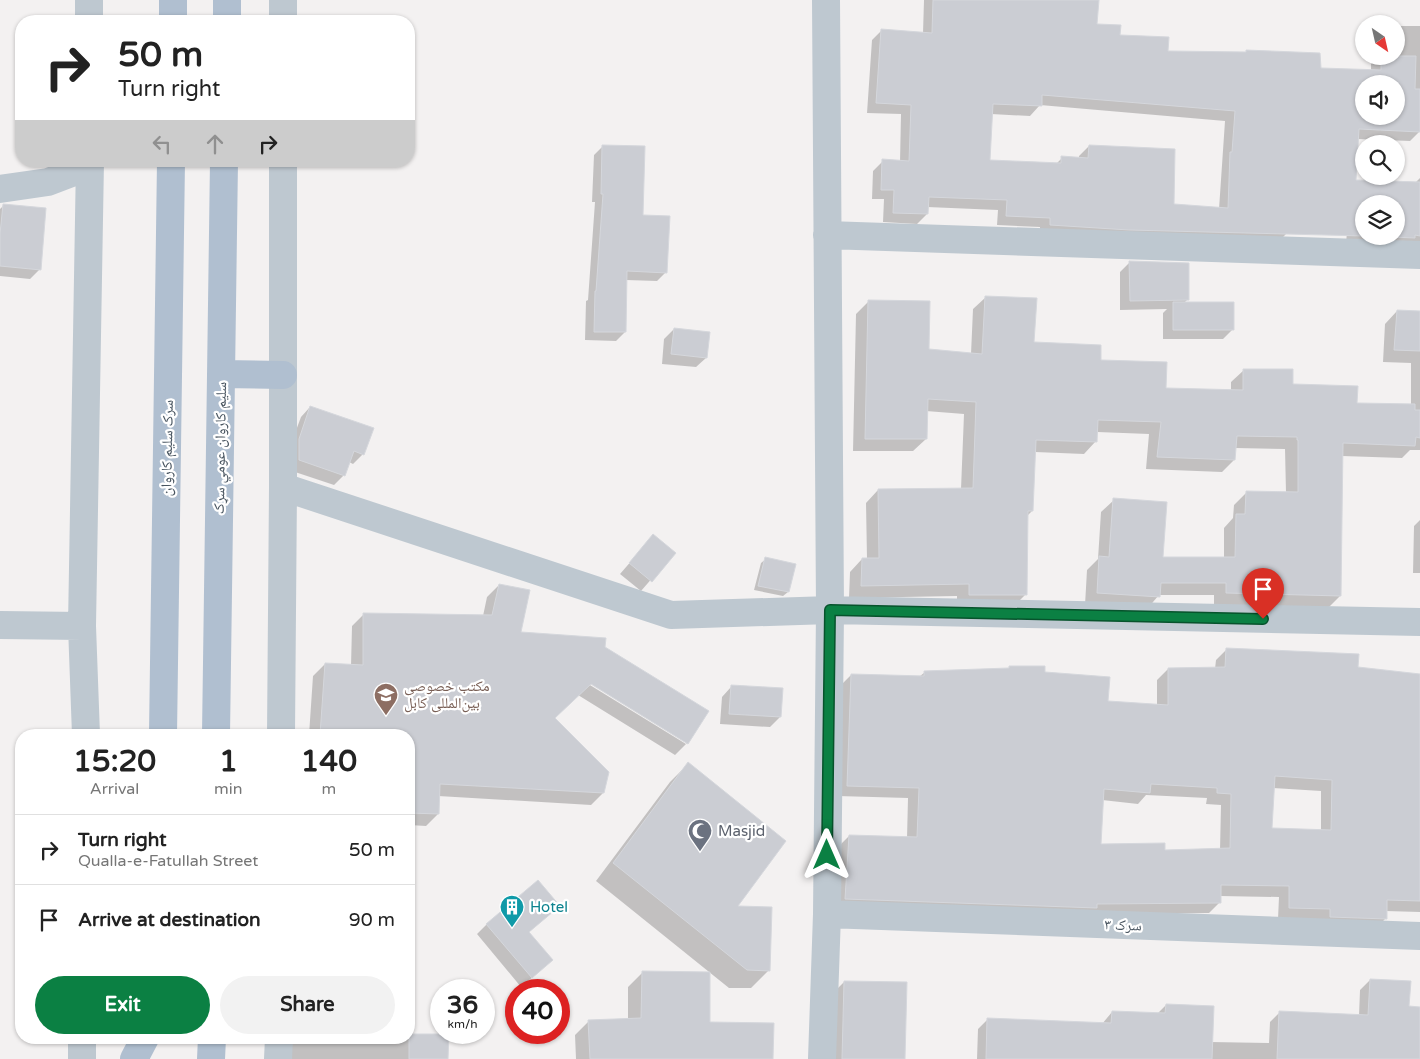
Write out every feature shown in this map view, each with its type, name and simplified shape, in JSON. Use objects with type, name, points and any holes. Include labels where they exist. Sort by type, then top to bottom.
[{"type":"main road","points":[[172,15],[173,0]]},
{"type":"main road","points":[[227,0],[227,15]]},
{"type":"main road","name":"سرک سلیم کاروان","points":[[162,729],[171,167]]},
{"type":"main road","name":"سلیم کاروان عومي سړک","points":[[216,729],[224,167]]},
{"type":"main road","points":[[221,374],[283,375]]},
{"type":"main road","points":[[134,1059],[142,1044]]},
{"type":"main road","points":[[150,1044],[150,1059]]},
{"type":"main road","points":[[212,1044],[212,1059]]},
{"type":"street","points":[[89,0],[89,15]]},
{"type":"street","points":[[283,0],[283,15]]},
{"type":"street","points":[[822,1059],[827,914],[830,610],[826,0]]},
{"type":"street","points":[[0,189],[48,182],[83,167]]},
{"type":"street","points":[[86,729],[82,626],[90,167]]},
{"type":"street","points":[[281,729],[284,487],[283,167]]},
{"type":"street","points":[[827,235],[1420,255]]},
{"type":"street","points":[[284,487],[671,615],[830,610],[1420,622]]},
{"type":"street","points":[[0,625],[82,626]]},
{"type":"street","name":"سرک ۳","points":[[827,914],[1420,936]]},
{"type":"street","points":[[82,1044],[82,1059]]},
{"type":"street","points":[[278,1044],[278,1059]]},
{"type":"building","points":[[933,0],[1099,0],[1097,24],[1121,25],[1120,35],[1169,37],[1168,51],[1246,52],[1246,50],[1320,53],[1321,68],[1381,70],[1381,65],[1405,65],[1405,56],[1416,56],[1415,89],[1420,89],[1420,132],[1359,129],[1359,135],[1355,135],[1355,185],[1405,185],[1405,182],[1420,182],[1420,236],[1415,235],[1415,238],[1405,238],[1405,195],[1355,195],[1355,236],[1129,230],[1050,225],[1050,218],[1006,216],[1007,200],[929,197],[928,214],[893,213],[894,190],[881,190],[882,159],[909,161],[911,105],[876,103],[881,29],[932,33]],"holes":[[[1042,95],[1235,111],[1232,152],[1230,152],[1228,208],[1174,204],[1175,149],[1089,145],[1088,158],[1061,156],[1061,163],[990,160],[993,104],[1042,106]]]},
{"type":"building","points":[[602,145],[645,146],[643,215],[670,216],[667,273],[627,271],[626,332],[594,332],[595,291],[603,194],[601,194]]},
{"type":"building","points":[[3,204],[46,208],[41,270],[0,266],[0,234]]},
{"type":"building","points":[[1129,261],[1189,263],[1189,300],[1130,301]]},
{"type":"building","points":[[985,296],[1037,298],[1034,342],[1101,345],[1101,360],[1167,362],[1166,388],[1243,390],[1243,369],[1293,369],[1293,384],[1358,386],[1357,403],[1415,404],[1415,410],[1420,410],[1420,438],[1416,437],[1415,446],[1343,443],[1341,596],[1226,593],[1226,583],[1161,583],[1160,597],[1097,593],[1099,556],[1109,557],[1113,498],[1167,502],[1163,557],[1235,557],[1236,514],[1245,514],[1246,491],[1298,492],[1297,437],[1237,436],[1235,460],[1157,457],[1161,422],[1098,420],[1097,442],[1036,440],[1033,511],[1028,511],[1027,595],[969,595],[969,584],[861,586],[862,558],[879,558],[878,489],[973,488],[976,402],[928,399],[927,439],[865,439],[868,300],[930,301],[929,349],[982,354]]},
{"type":"building","points":[[1173,302],[1234,302],[1234,330],[1173,330]]},
{"type":"building","points":[[1397,310],[1420,311],[1420,351],[1394,350]]},
{"type":"building","points":[[674,328],[710,332],[707,358],[671,354]]},
{"type":"building","points":[[310,406],[374,428],[364,455],[354,451],[345,476],[299,460],[299,439]]},
{"type":"building","points":[[653,534],[676,553],[652,582],[629,563]]},
{"type":"building","points":[[765,557],[796,564],[789,592],[758,586]]},
{"type":"building","points":[[499,584],[530,590],[521,632],[606,638],[605,647],[709,711],[688,744],[591,684],[555,718],[609,772],[604,793],[440,784],[439,814],[415,813],[415,729],[320,729],[325,663],[363,665],[363,613],[492,615]]},
{"type":"building","points":[[1226,648],[1359,654],[1358,667],[1420,674],[1420,901],[1387,900],[1387,919],[1330,917],[1330,909],[1289,908],[1289,886],[1221,885],[1221,903],[1097,904],[1097,908],[845,899],[849,835],[917,837],[919,788],[847,786],[851,674],[924,676],[924,671],[1045,666],[1045,672],[1110,677],[1108,701],[1168,705],[1168,668],[1225,667]],"holes":[[[1275,776],[1332,780],[1331,830],[1272,828]],[[1151,784],[1217,788],[1217,793],[1231,794],[1230,848],[1165,850],[1165,843],[1101,844],[1104,789],[1150,793]]]},
{"type":"building","points":[[731,685],[783,688],[781,717],[729,714]]},
{"type":"building","name":"Masjid","points":[[688,762],[786,841],[738,906],[772,907],[770,971],[747,970],[613,863]]},
{"type":"building","name":"Hotel","points":[[538,880],[560,906],[529,932],[553,960],[532,978],[486,924]]},
{"type":"building","points":[[642,971],[710,972],[710,1022],[774,1023],[773,1059],[590,1059],[588,1020],[641,1018]]},
{"type":"building","points":[[1370,979],[1411,981],[1409,1006],[1420,1007],[1420,1059],[1277,1059],[1279,1011],[1368,1015]]},
{"type":"building","points":[[844,981],[907,982],[905,1059],[842,1059]]},
{"type":"building","points":[[1166,1004],[1214,1006],[1212,1059],[986,1059],[987,1018],[1111,1023],[1112,1011],[1165,1013]]},
{"type":"building","points":[[415,1034],[430,1034],[430,1044],[449,1044],[448,1059],[409,1059],[409,1044],[415,1044]]},
{"type":"place","name":"مکتب خصوصی بین‌المللی کابل","points":[[386,716]]},
{"type":"place","name":"Masjid","points":[[700,852]]},
{"type":"place","name":"Hotel","points":[[512,928]]},
{"type":"route","points":[[827,855],[830,610],[1263,619]]}]
